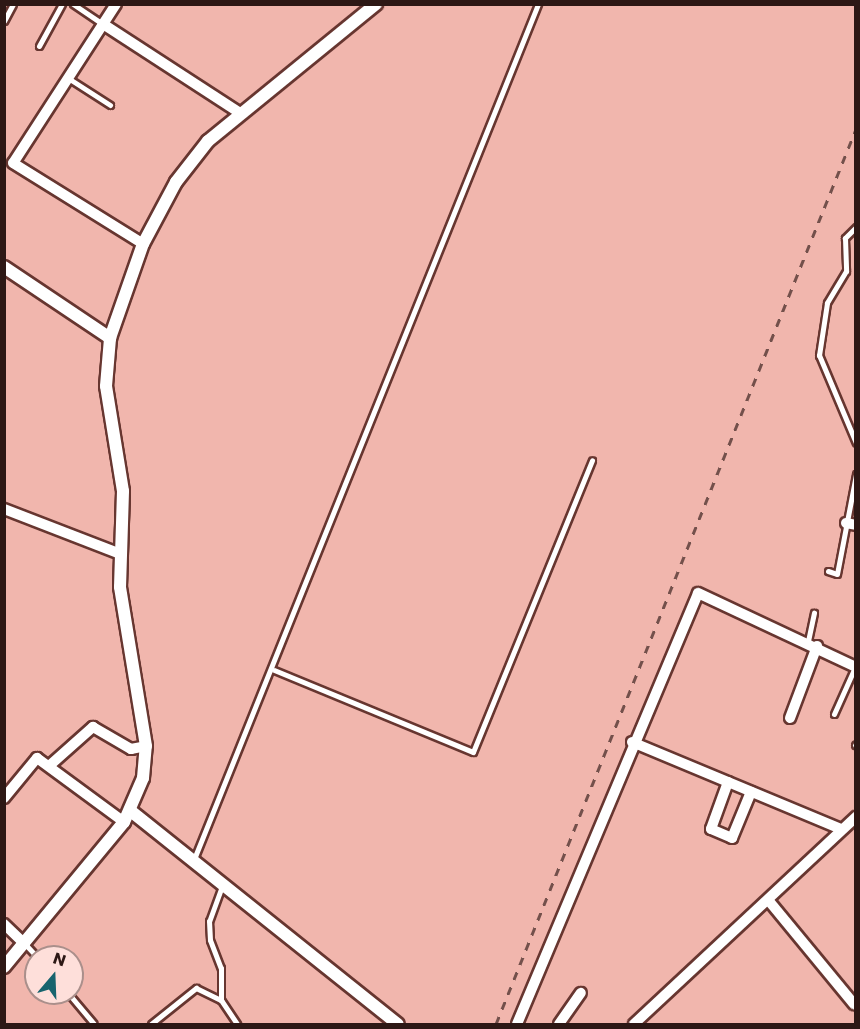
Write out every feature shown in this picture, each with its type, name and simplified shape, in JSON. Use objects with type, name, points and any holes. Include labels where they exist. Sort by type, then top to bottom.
[{"type":"street","points":[[116,4],[68,78],[9,160],[143,244]]},
{"type":"street","points":[[4,968],[128,817],[143,778],[146,746],[118,553],[123,491],[106,386],[110,338],[143,244],[176,182],[208,141],[376,4]]},
{"type":"street","points":[[104,24],[240,113]]},
{"type":"street","points":[[6,271],[110,338]]},
{"type":"street","points":[[4,509],[118,553]]},
{"type":"street","points":[[517,1024],[632,742],[698,593],[812,643],[855,667]]},
{"type":"street","points":[[790,718],[812,643]]},
{"type":"street","points":[[49,766],[93,727],[131,749],[146,746]]},
{"type":"street","points":[[632,742],[841,829]]},
{"type":"street","points":[[4,798],[37,758],[223,883],[398,1024]]},
{"type":"street","points":[[728,782],[711,829],[732,838],[752,792]]},
{"type":"street","points":[[634,1024],[769,902],[855,817]]},
{"type":"street","points":[[769,902],[854,1004]]},
{"type":"street","points":[[4,924],[25,944]]},
{"type":"street","points":[[559,1024],[581,993]]},
{"type":"lane","points":[[4,21],[13,4]]},
{"type":"lane","points":[[39,46],[62,4]]},
{"type":"lane","points":[[73,4],[104,24]]},
{"type":"lane","points":[[193,861],[274,670],[538,4]]},
{"type":"lane","points":[[68,78],[110,105]]},
{"type":"lane","points":[[855,227],[845,238],[846,271],[827,303],[819,356],[855,443]]},
{"type":"lane","points":[[274,670],[472,752],[592,460]]},
{"type":"lane","points":[[828,571],[837,574],[851,524],[855,474]]},
{"type":"lane","points":[[812,643],[814,613]]},
{"type":"lane","points":[[834,714],[855,667]]},
{"type":"lane","points":[[221,1000],[221,968],[209,921],[223,883]]},
{"type":"lane","points":[[151,1024],[196,988],[221,1000],[237,1024]]},
{"type":"lane","points":[[78,1005],[94,1024]]},
{"type":"railway","points":[[496,1024],[856,129]]}]
